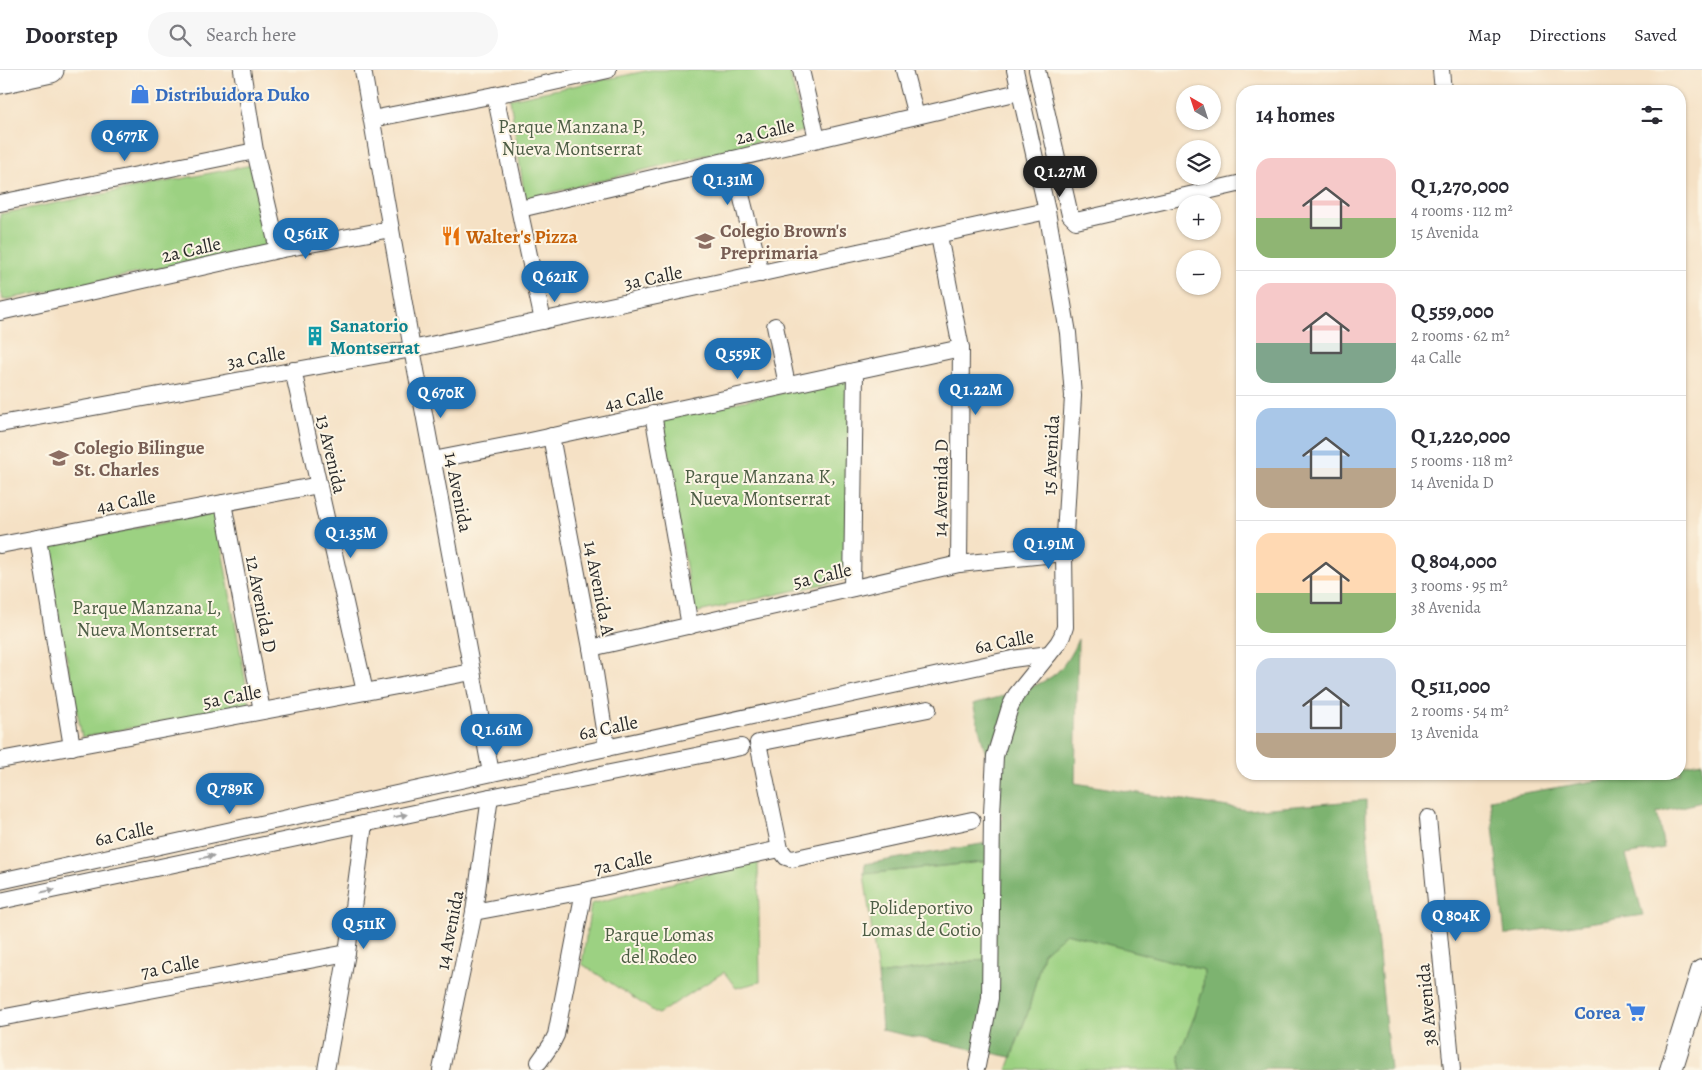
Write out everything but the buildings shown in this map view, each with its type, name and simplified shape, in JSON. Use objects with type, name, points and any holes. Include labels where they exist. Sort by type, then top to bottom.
[{"type":"main road","points":[[0,81],[51,70]]},
{"type":"street","points":[[242,70],[255,151],[278,250]]},
{"type":"street","name":"14 Avenida","points":[[364,70],[412,349],[491,773]]},
{"type":"street","points":[[372,119],[495,95],[608,70]]},
{"type":"street","points":[[800,70],[817,140]]},
{"type":"street","points":[[904,70],[916,116]]},
{"type":"street","name":"15 Avenida","points":[[977,1066],[990,998],[992,813],[995,756],[1010,707],[1016,695],[1062,636],[1065,627],[1064,553],[1073,396],[1068,333],[1047,211],[1015,70]]},
{"type":"street","points":[[1037,70],[1070,215],[1076,221],[1236,184]]},
{"type":"street","points":[[1441,70],[1442,85]]},
{"type":"street","name":"2a Calle","points":[[520,209],[1019,92]]},
{"type":"street","points":[[495,95],[543,321]]},
{"type":"street","points":[[0,203],[255,151]]},
{"type":"street","points":[[732,159],[762,274]]},
{"type":"street","name":"3a Calle","points":[[0,424],[412,349],[1047,211]]},
{"type":"street","name":"2a Calle","points":[[0,312],[278,250],[391,229]]},
{"type":"street","name":"14 Avenida D","points":[[939,236],[961,348],[959,564]]},
{"type":"street","points":[[775,326],[787,385]]},
{"type":"street","name":"4a Calle","points":[[433,460],[961,348]]},
{"type":"street","name":"13 Avenida","points":[[293,370],[365,692]]},
{"type":"street","points":[[852,588],[855,371]]},
{"type":"street","points":[[654,414],[690,626]]},
{"type":"street","name":"14 Avenida A","points":[[551,436],[591,648],[607,748]]},
{"type":"street","name":"4a Calle","points":[[0,545],[319,485]]},
{"type":"street","name":"12 Avenida D","points":[[223,503],[262,711]]},
{"type":"street","points":[[38,538],[72,747]]},
{"type":"street","name":"5a Calle","points":[[591,648],[959,564],[1064,553]]},
{"type":"street","name":"6a Calle","points":[[0,881],[1012,659],[1049,654]]},
{"type":"street","name":"5a Calle","points":[[0,760],[472,672]]},
{"type":"street","points":[[928,709],[758,743],[780,849],[783,855],[792,859],[972,820]]},
{"type":"street","points":[[0,901],[490,797],[741,747]]},
{"type":"street","name":"14 Avenida","points":[[441,1070],[474,912],[490,797]]},
{"type":"street","name":"38 Avenida","points":[[1428,818],[1452,1070]]},
{"type":"street","points":[[326,1070],[347,953],[364,824]]},
{"type":"street","name":"7a Calle","points":[[474,912],[584,891],[780,849]]},
{"type":"street","points":[[539,1062],[556,1035],[584,891]]},
{"type":"street","name":"7a Calle","points":[[0,1018],[347,953]]},
{"type":"street","points":[[1671,1070],[1702,970]]},
{"type":"green space","name":"Parque Manzana P, Nueva Montserrat","points":[[651,70],[789,70],[804,131],[525,199],[510,99]]},
{"type":"green space","points":[[257,164],[274,246],[3,300],[0,288],[0,214]]},
{"type":"green space","name":"Parque Manzana K, Nueva Montserrat","points":[[849,379],[846,579],[694,613],[661,418]]},
{"type":"green space","name":"Parque Manzana L, Nueva Montserrat","points":[[215,511],[250,706],[82,737],[45,546]]},
{"type":"green space","points":[[1078,639],[1075,783],[1247,810],[1366,800],[1366,820],[1390,1070],[1265,1068],[1261,1070],[1182,1070],[1179,1055],[1203,989],[1204,970],[1066,933],[1043,953],[1028,1012],[1011,1057],[882,1030],[878,975],[992,958],[1000,900],[992,861],[864,874],[865,864],[987,843],[999,834],[1002,818],[973,704],[1033,687],[1051,677],[1067,660]]},
{"type":"green space","points":[[1702,762],[1702,802],[1657,813],[1664,848],[1626,855],[1643,915],[1505,935],[1490,799],[1600,780],[1686,780],[1686,765]]},
{"type":"green space","name":"Parque Lomas del Rodeo","points":[[758,861],[760,982],[736,988],[724,972],[658,1014],[582,964],[591,904]]},
{"type":"green space","name":"Polideportivo Lomas de Cotio","points":[[992,861],[1000,900],[993,958],[878,975],[864,874]]},
{"type":"green space","points":[[1066,933],[1204,970],[1203,989],[1179,1055],[1182,1070],[1007,1070],[1028,1012],[1043,953]]},
{"type":"place","name":"Distribuidora Duko","points":[[140,94]]},
{"type":"place","name":"Walter's Pizza","points":[[451,236]]},
{"type":"place","name":"Colegio Brown's Preprimaria","points":[[705,241]]},
{"type":"place","name":"Sanatorio Montserrat","points":[[315,336]]},
{"type":"place","name":"Colegio Bilingue St. Charles","points":[[59,458]]},
{"type":"place","name":"Corea","points":[[1636,1012]]}]
